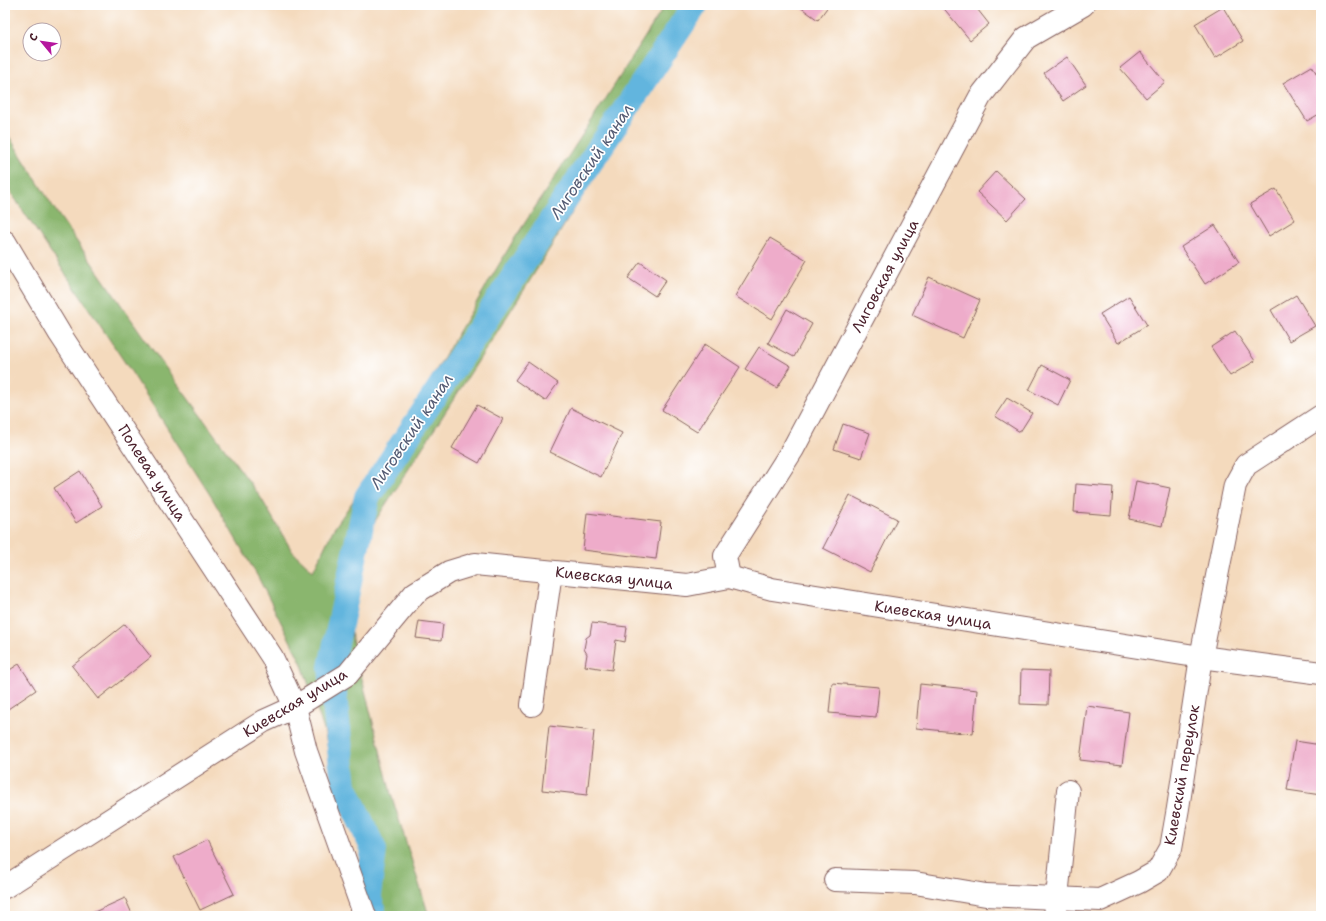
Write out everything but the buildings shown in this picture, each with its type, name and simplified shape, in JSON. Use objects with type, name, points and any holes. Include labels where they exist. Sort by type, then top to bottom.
[{"type":"street","name":"Лиговская улица","points":[[728,577],[725,556],[793,449],[980,97],[1026,38],[1083,5]]},
{"type":"street","name":"Полевая улица","points":[[5,242],[60,334],[272,657],[295,707],[306,751],[365,916]]},
{"type":"street","name":"Киевский переулок","points":[[835,880],[915,883],[1055,908],[1100,900],[1139,882],[1158,871],[1171,848],[1201,657],[1235,485],[1246,465],[1321,416]]},
{"type":"street","name":"Киевская улица","points":[[5,887],[264,721],[295,707],[348,674],[415,593],[450,572],[475,564],[687,585],[728,577],[772,589],[1201,657],[1321,673]]},
{"type":"street","points":[[532,705],[551,572]]},
{"type":"street","points":[[1055,908],[1068,791]]},
{"type":"green space","points":[[665,5],[707,5],[640,103],[524,290],[370,529],[350,614],[352,639],[391,794],[429,916],[378,916],[364,851],[338,795],[324,730],[301,662],[258,577],[212,498],[134,376],[5,184],[5,130],[57,213],[152,349],[261,498],[292,551],[313,571],[333,530],[392,444],[513,241]]},
{"type":"waterway","name":"Лиговский канал","points":[[374,916],[368,895],[374,850],[344,786],[331,667],[367,497],[695,5]]}]
